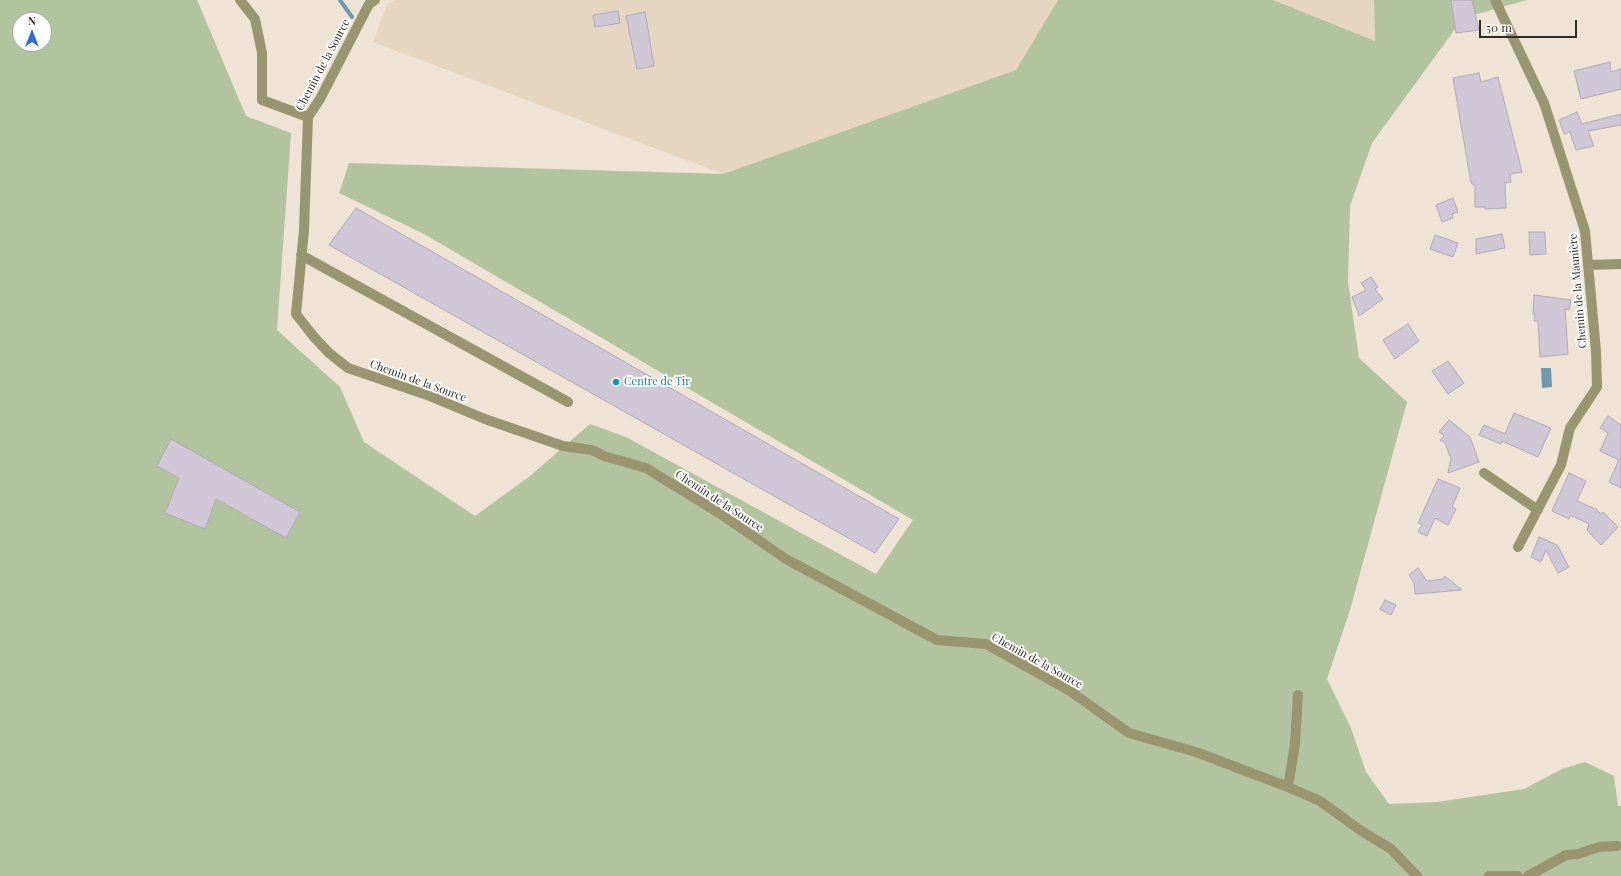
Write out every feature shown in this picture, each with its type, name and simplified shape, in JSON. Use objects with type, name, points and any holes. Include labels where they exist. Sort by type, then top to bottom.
[{"type":"street","points":[[240,0],[255,19],[262,53],[262,100],[308,117]]},
{"type":"street","name":"Chemin de la Source","points":[[374,0],[369,4],[320,100],[308,117],[301,255],[296,314],[329,353],[348,368],[427,395],[485,419],[563,446],[592,450],[604,456],[646,468],[719,513],[786,559],[938,640],[986,644],[1070,691],[1129,733],[1196,752],[1288,787],[1320,801],[1360,830],[1391,849],[1417,876]]},
{"type":"street","name":"Chemin de la Maunière","points":[[1494,0],[1544,103],[1585,231],[1597,387],[1570,428],[1561,465],[1518,547]]},
{"type":"street","points":[[301,255],[568,402]]},
{"type":"street","points":[[1588,265],[1621,264]]},
{"type":"street","points":[[1484,473],[1538,510]]},
{"type":"street","points":[[1288,787],[1294,744],[1298,695]]},
{"type":"street","points":[[1528,876],[1566,855],[1578,854],[1599,846],[1617,846]]},
{"type":"street","points":[[1489,876],[1518,876]]},
{"type":"shaded area","points":[[395,0],[1058,0],[1016,70],[723,174],[373,42],[387,4]]},
{"type":"shaded area","points":[[1273,0],[1374,0],[1375,42]]},
{"type":"green space","points":[[0,0],[197,0],[246,116],[291,133],[277,330],[340,387],[364,442],[475,516],[530,476],[590,424],[626,437],[876,574],[913,520],[424,234],[339,193],[349,163],[723,174],[1016,70],[1058,0],[1273,0],[1375,41],[1374,0],[1527,0],[1463,18],[1372,143],[1350,206],[1348,282],[1359,358],[1407,402],[1350,610],[1327,679],[1351,728],[1366,772],[1389,804],[1437,802],[1524,789],[1562,769],[1585,762],[1614,776],[1618,806],[1621,806],[1621,876],[0,876]]},
{"type":"water","points":[[1541,368],[1551,368],[1552,387],[1542,388]]},
{"type":"building","points":[[1451,0],[1472,0],[1479,30],[1456,33]]},
{"type":"building","points":[[618,11],[620,23],[595,27],[593,15]]},
{"type":"building","points":[[645,12],[654,66],[637,69],[626,16]]},
{"type":"building","points":[[1610,62],[1611,72],[1621,69],[1621,89],[1581,99],[1574,71]]},
{"type":"building","points":[[1479,73],[1481,82],[1498,77],[1522,172],[1510,174],[1511,182],[1505,183],[1506,208],[1485,209],[1485,207],[1475,207],[1475,186],[1471,183],[1453,78]]},
{"type":"building","points":[[1577,112],[1582,124],[1621,114],[1621,125],[1588,131],[1594,146],[1576,150],[1570,132],[1564,134],[1559,120]]},
{"type":"building","points":[[1453,198],[1458,212],[1452,214],[1453,218],[1442,222],[1436,205]]},
{"type":"building","name":"Centre de Tir","points":[[356,208],[899,519],[875,553],[329,245]]},
{"type":"building","points":[[1529,232],[1545,232],[1546,254],[1530,255]]},
{"type":"building","points":[[1502,234],[1505,248],[1476,254],[1476,239]]},
{"type":"building","points":[[1435,235],[1458,243],[1453,257],[1430,249]]},
{"type":"building","points":[[1371,277],[1378,287],[1375,289],[1383,299],[1359,316],[1352,297],[1366,290],[1361,283]]},
{"type":"building","points":[[1534,295],[1571,300],[1569,310],[1565,309],[1568,354],[1540,357],[1538,321],[1534,321],[1535,314],[1533,314]]},
{"type":"building","points":[[1408,324],[1419,341],[1395,359],[1383,340]]},
{"type":"building","points":[[1448,361],[1464,383],[1448,394],[1432,371]]},
{"type":"building","points":[[1514,413],[1551,428],[1538,457],[1502,441],[1501,444],[1479,435],[1484,425],[1505,434]]},
{"type":"building","points":[[1608,416],[1621,425],[1621,488],[1609,482],[1619,460],[1600,451],[1608,433],[1600,428]]},
{"type":"building","points":[[1449,420],[1470,437],[1479,462],[1448,473],[1451,459],[1445,443],[1440,440],[1444,436],[1439,432]]},
{"type":"building","points":[[171,439],[300,512],[286,538],[216,499],[205,529],[165,513],[179,478],[157,466]]},
{"type":"building","points":[[1569,473],[1586,481],[1577,501],[1596,509],[1601,514],[1603,512],[1618,527],[1601,545],[1587,530],[1589,524],[1570,515],[1569,519],[1552,511]]},
{"type":"building","points":[[1438,479],[1460,488],[1452,507],[1456,509],[1448,525],[1435,518],[1427,536],[1418,532],[1422,524],[1418,523]]},
{"type":"building","points":[[1539,537],[1557,545],[1569,567],[1558,573],[1546,550],[1541,562],[1531,557]]},
{"type":"building","points":[[1418,568],[1427,581],[1443,579],[1445,576],[1462,590],[1415,594],[1414,583],[1409,575]]},
{"type":"building","points":[[1385,600],[1396,605],[1391,615],[1380,609]]},
{"type":"waterway","points":[[340,0],[352,17]]},
{"type":"place","name":"Centre de Tir","points":[[616,382]]}]
